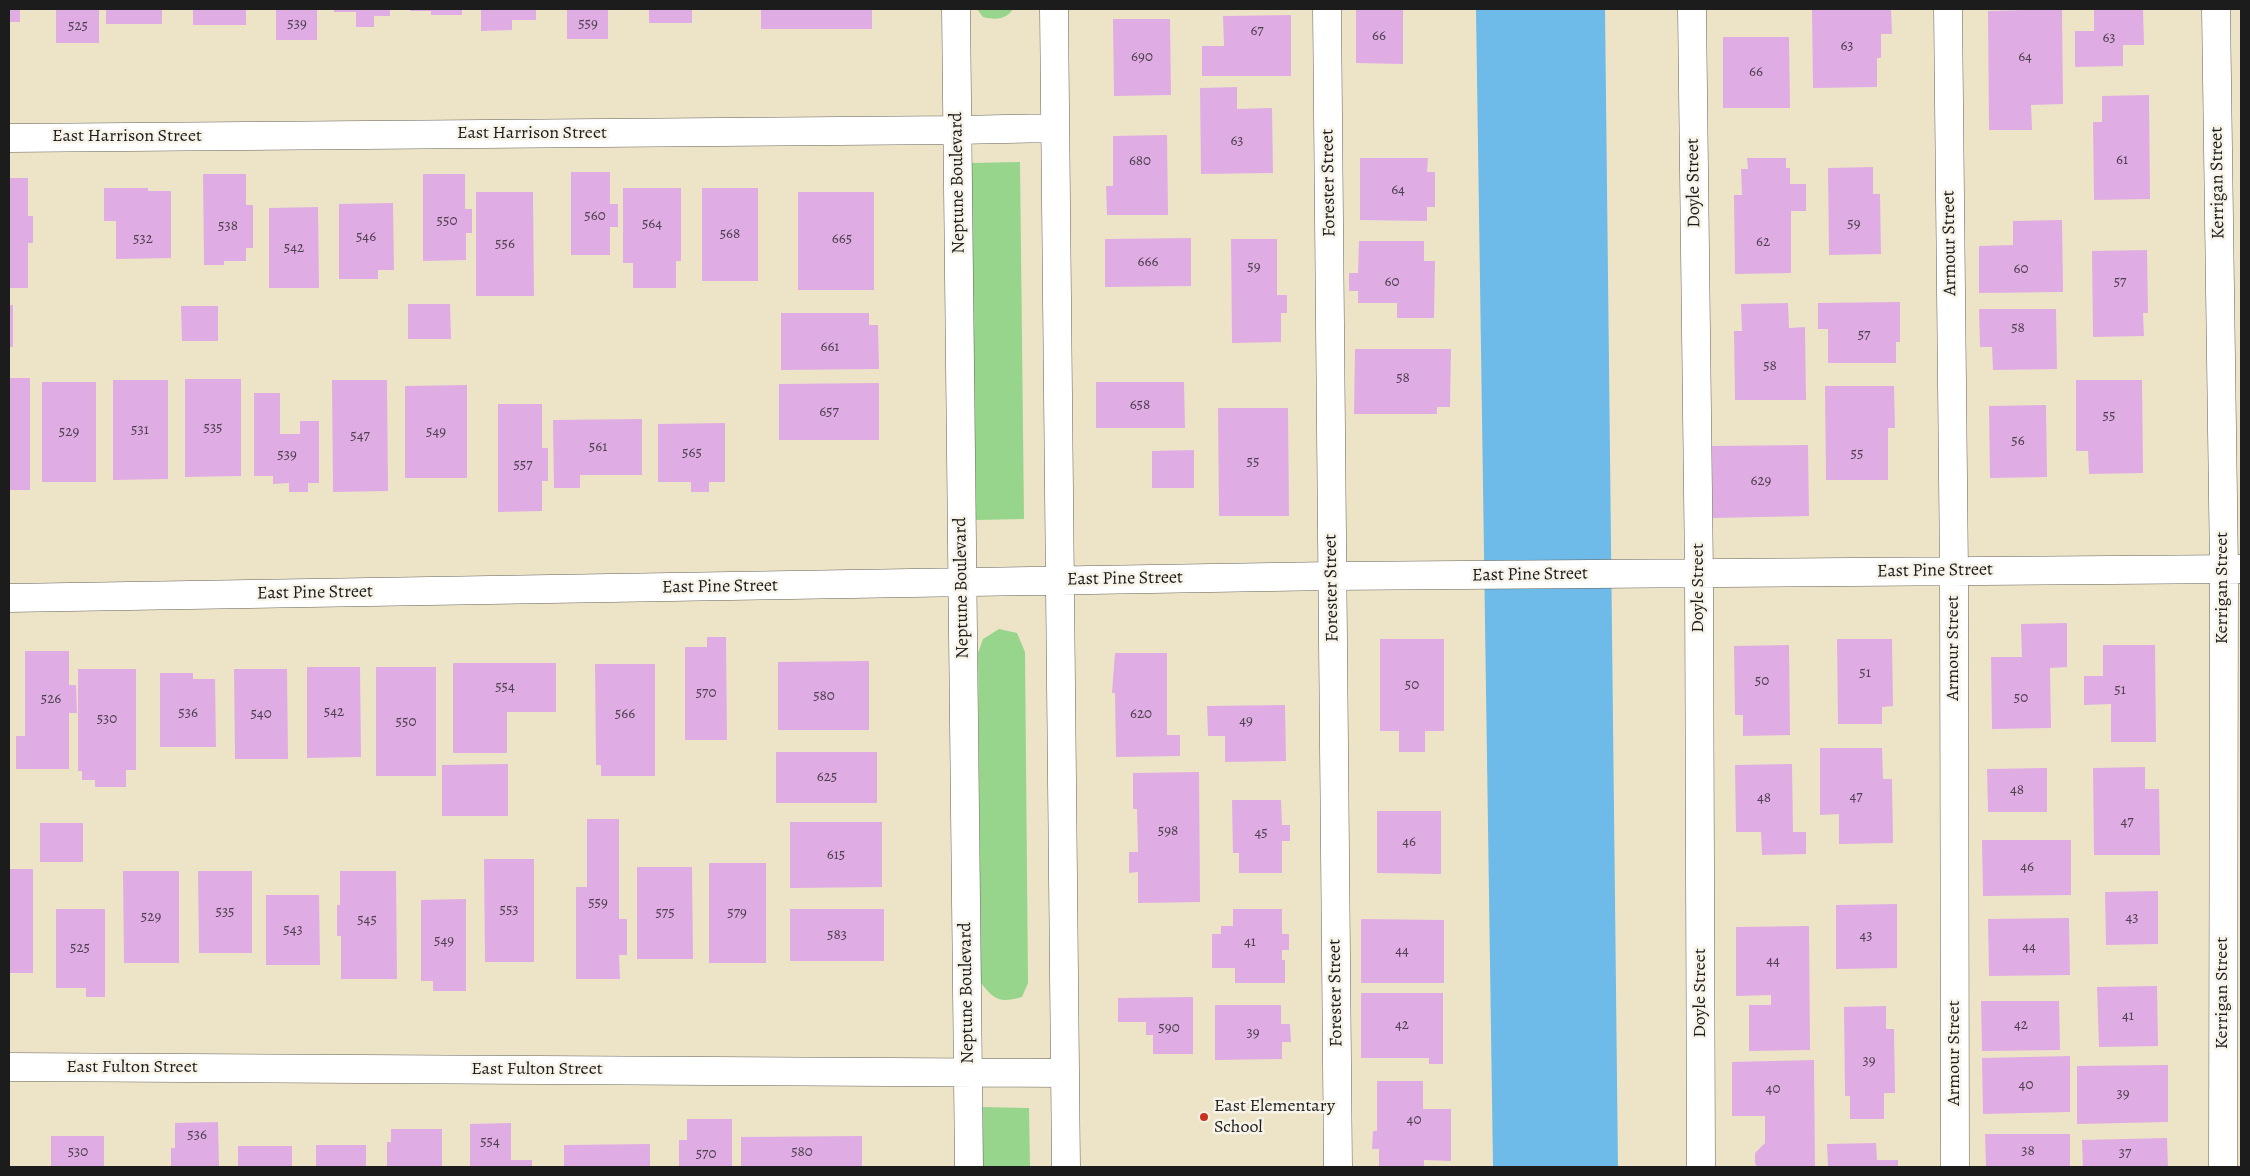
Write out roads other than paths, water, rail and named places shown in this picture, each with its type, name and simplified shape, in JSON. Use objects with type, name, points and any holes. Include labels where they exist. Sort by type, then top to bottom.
[{"type":"street","name":"Neptune Boulevard","points":[[956,9],[968,1167]]},
{"type":"street","points":[[1054,9],[1066,1167]]},
{"type":"street","name":"Forester Street","points":[[1327,9],[1338,1167]]},
{"type":"street","name":"Doyle Street","points":[[1692,9],[1699,573],[1701,1167]]},
{"type":"street","name":"Armour Street","points":[[1948,9],[1954,571],[1955,1167]]},
{"type":"street","name":"Kerrigan Street","points":[[2216,9],[2232,569],[2223,1167]]},
{"type":"street","name":"East Harrison Street","points":[[9,138],[1055,128]]},
{"type":"street","name":"East Pine Street","points":[[9,598],[1332,576],[2232,569]]},
{"type":"street","name":"East Fulton Street","points":[[9,1067],[1065,1073]]},
{"type":"water","points":[[1476,9],[1605,9],[1618,1167],[1493,1167]]},
{"type":"place","name":"East Elementary School","points":[[1204,1117]]}]
